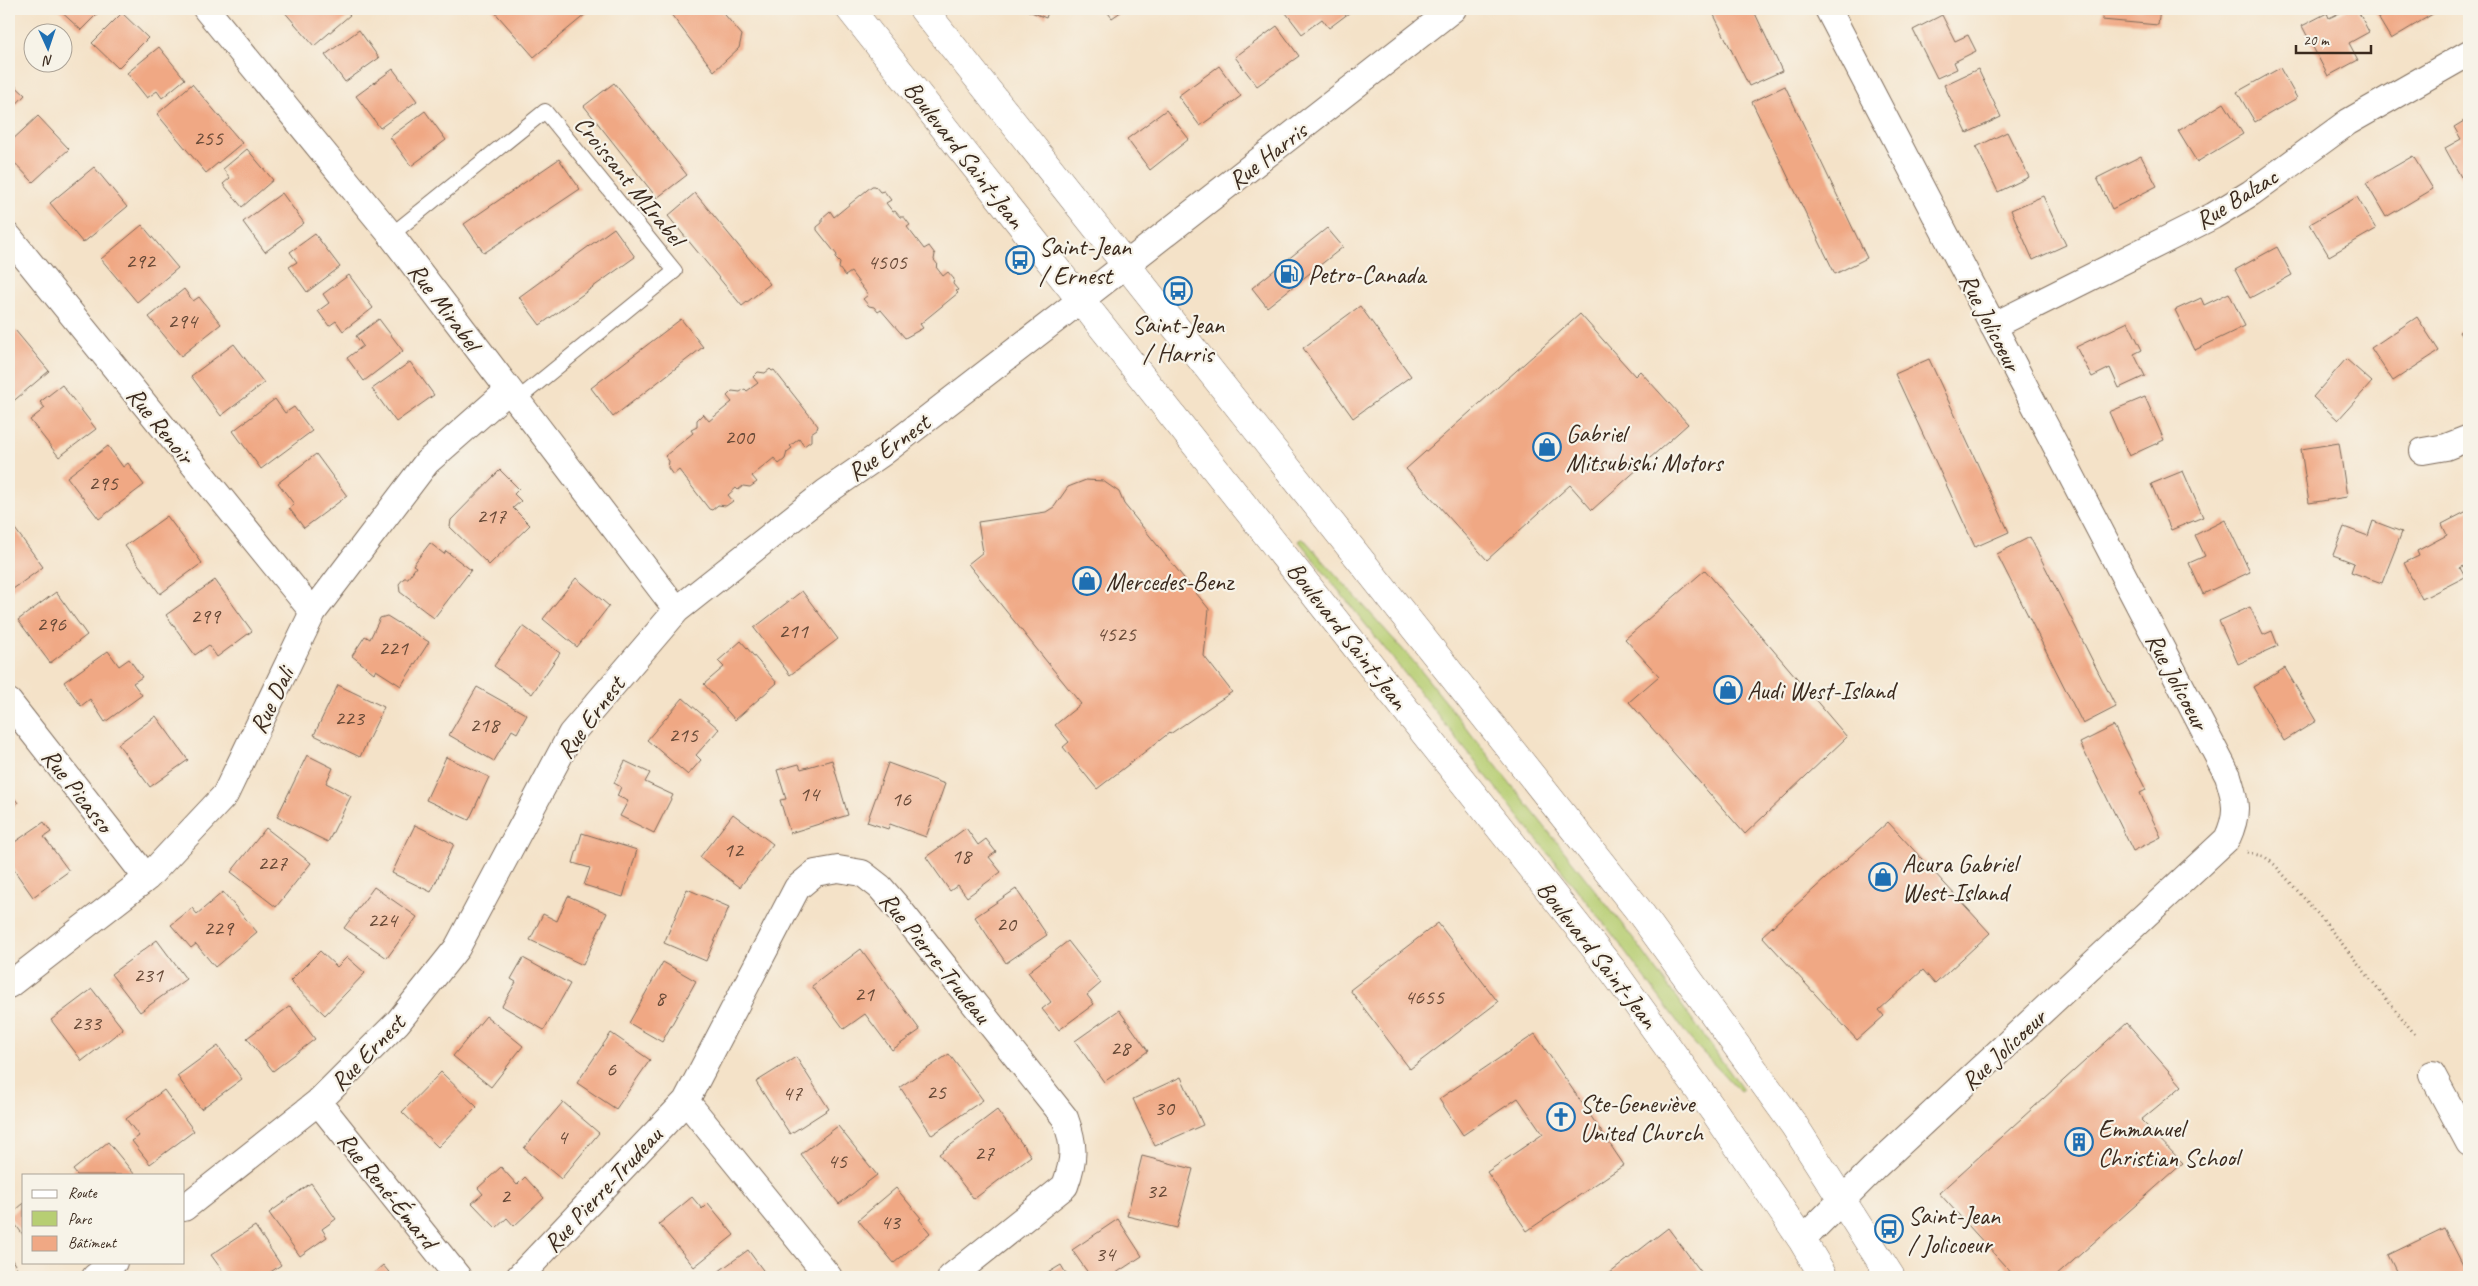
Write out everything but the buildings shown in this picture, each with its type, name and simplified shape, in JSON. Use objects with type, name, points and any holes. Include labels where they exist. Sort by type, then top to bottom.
[{"type":"main road","name":"Boulevard Saint-Jean","points":[[850,9],[1614,972],[1716,1114],[1802,1240],[1824,1277]]},
{"type":"main road","points":[[923,9],[1639,911],[1731,1036],[1842,1198],[1892,1277]]},
{"type":"street","name":"Rue Mirabel","points":[[206,9],[391,235],[677,610]]},
{"type":"street","name":"Rue Harris","points":[[1080,301],[1453,9]]},
{"type":"street","name":"Rue Jolicoeur","points":[[1802,1240],[1842,1198],[2227,838],[2235,823],[2236,802],[2228,776],[1828,9]]},
{"type":"street","name":"Rue Balzac","points":[[1993,326],[2213,216],[2251,193],[2348,122],[2469,53]]},
{"type":"street","name":"Rue Renoir","points":[[9,237],[314,612]]},
{"type":"street","name":"Rue Ernest","points":[[185,1207],[318,1102],[398,1022],[456,948],[571,734],[677,610],[826,492],[884,452],[1080,301]]},
{"type":"street","name":"Rue Dali","points":[[9,985],[147,878],[225,795],[314,612],[427,462],[513,395]]},
{"type":"street","points":[[2424,451],[2446,447],[2469,438]]},
{"type":"street","name":"Rue Picasso","points":[[9,702],[147,878]]},
{"type":"street","name":"Rue Pierre-Trudeau","points":[[519,1277],[686,1101],[797,888],[815,873],[838,869],[862,873],[880,886],[1065,1118],[1072,1139],[1073,1163],[1065,1186],[950,1277]]},
{"type":"street","points":[[2432,1074],[2469,1143]]},
{"type":"street","points":[[686,1101],[829,1277]]},
{"type":"street","name":"Rue René-Émard","points":[[318,1102],[458,1277]]},
{"type":"street","points":[[95,1277],[111,1264]]},
{"type":"lane","name":"Croissant MIrabel","points":[[391,235],[545,111],[676,271],[513,395]]},
{"type":"path","points":[[2244,851],[2256,853],[2275,865],[2323,920],[2417,1037]]},
{"type":"green space","points":[[1303,538],[1414,662],[1633,938],[1743,1090],[1740,1092],[1691,1040],[1610,931],[1299,541]]},
{"type":"place","name":"Saint-Jean / Ernest","points":[[1020,260]]},
{"type":"place","name":"Petro-Canada","points":[[1289,274]]},
{"type":"place","name":"Saint-Jean / Harris","points":[[1178,291]]},
{"type":"place","name":"Gabriel Mitsubishi Motors","points":[[1547,447]]},
{"type":"place","name":"Mercedes-Benz","points":[[1087,581]]},
{"type":"place","name":"Audi West-Island","points":[[1728,690]]},
{"type":"place","name":"Acura Gabriel West-Island","points":[[1883,877]]},
{"type":"place","name":"Ste-Geneviève United Church","points":[[1561,1117]]},
{"type":"place","name":"Emmanuel Christian School","points":[[2079,1142]]},
{"type":"place","name":"Saint-Jean / Jolicoeur","points":[[1889,1229]]}]
